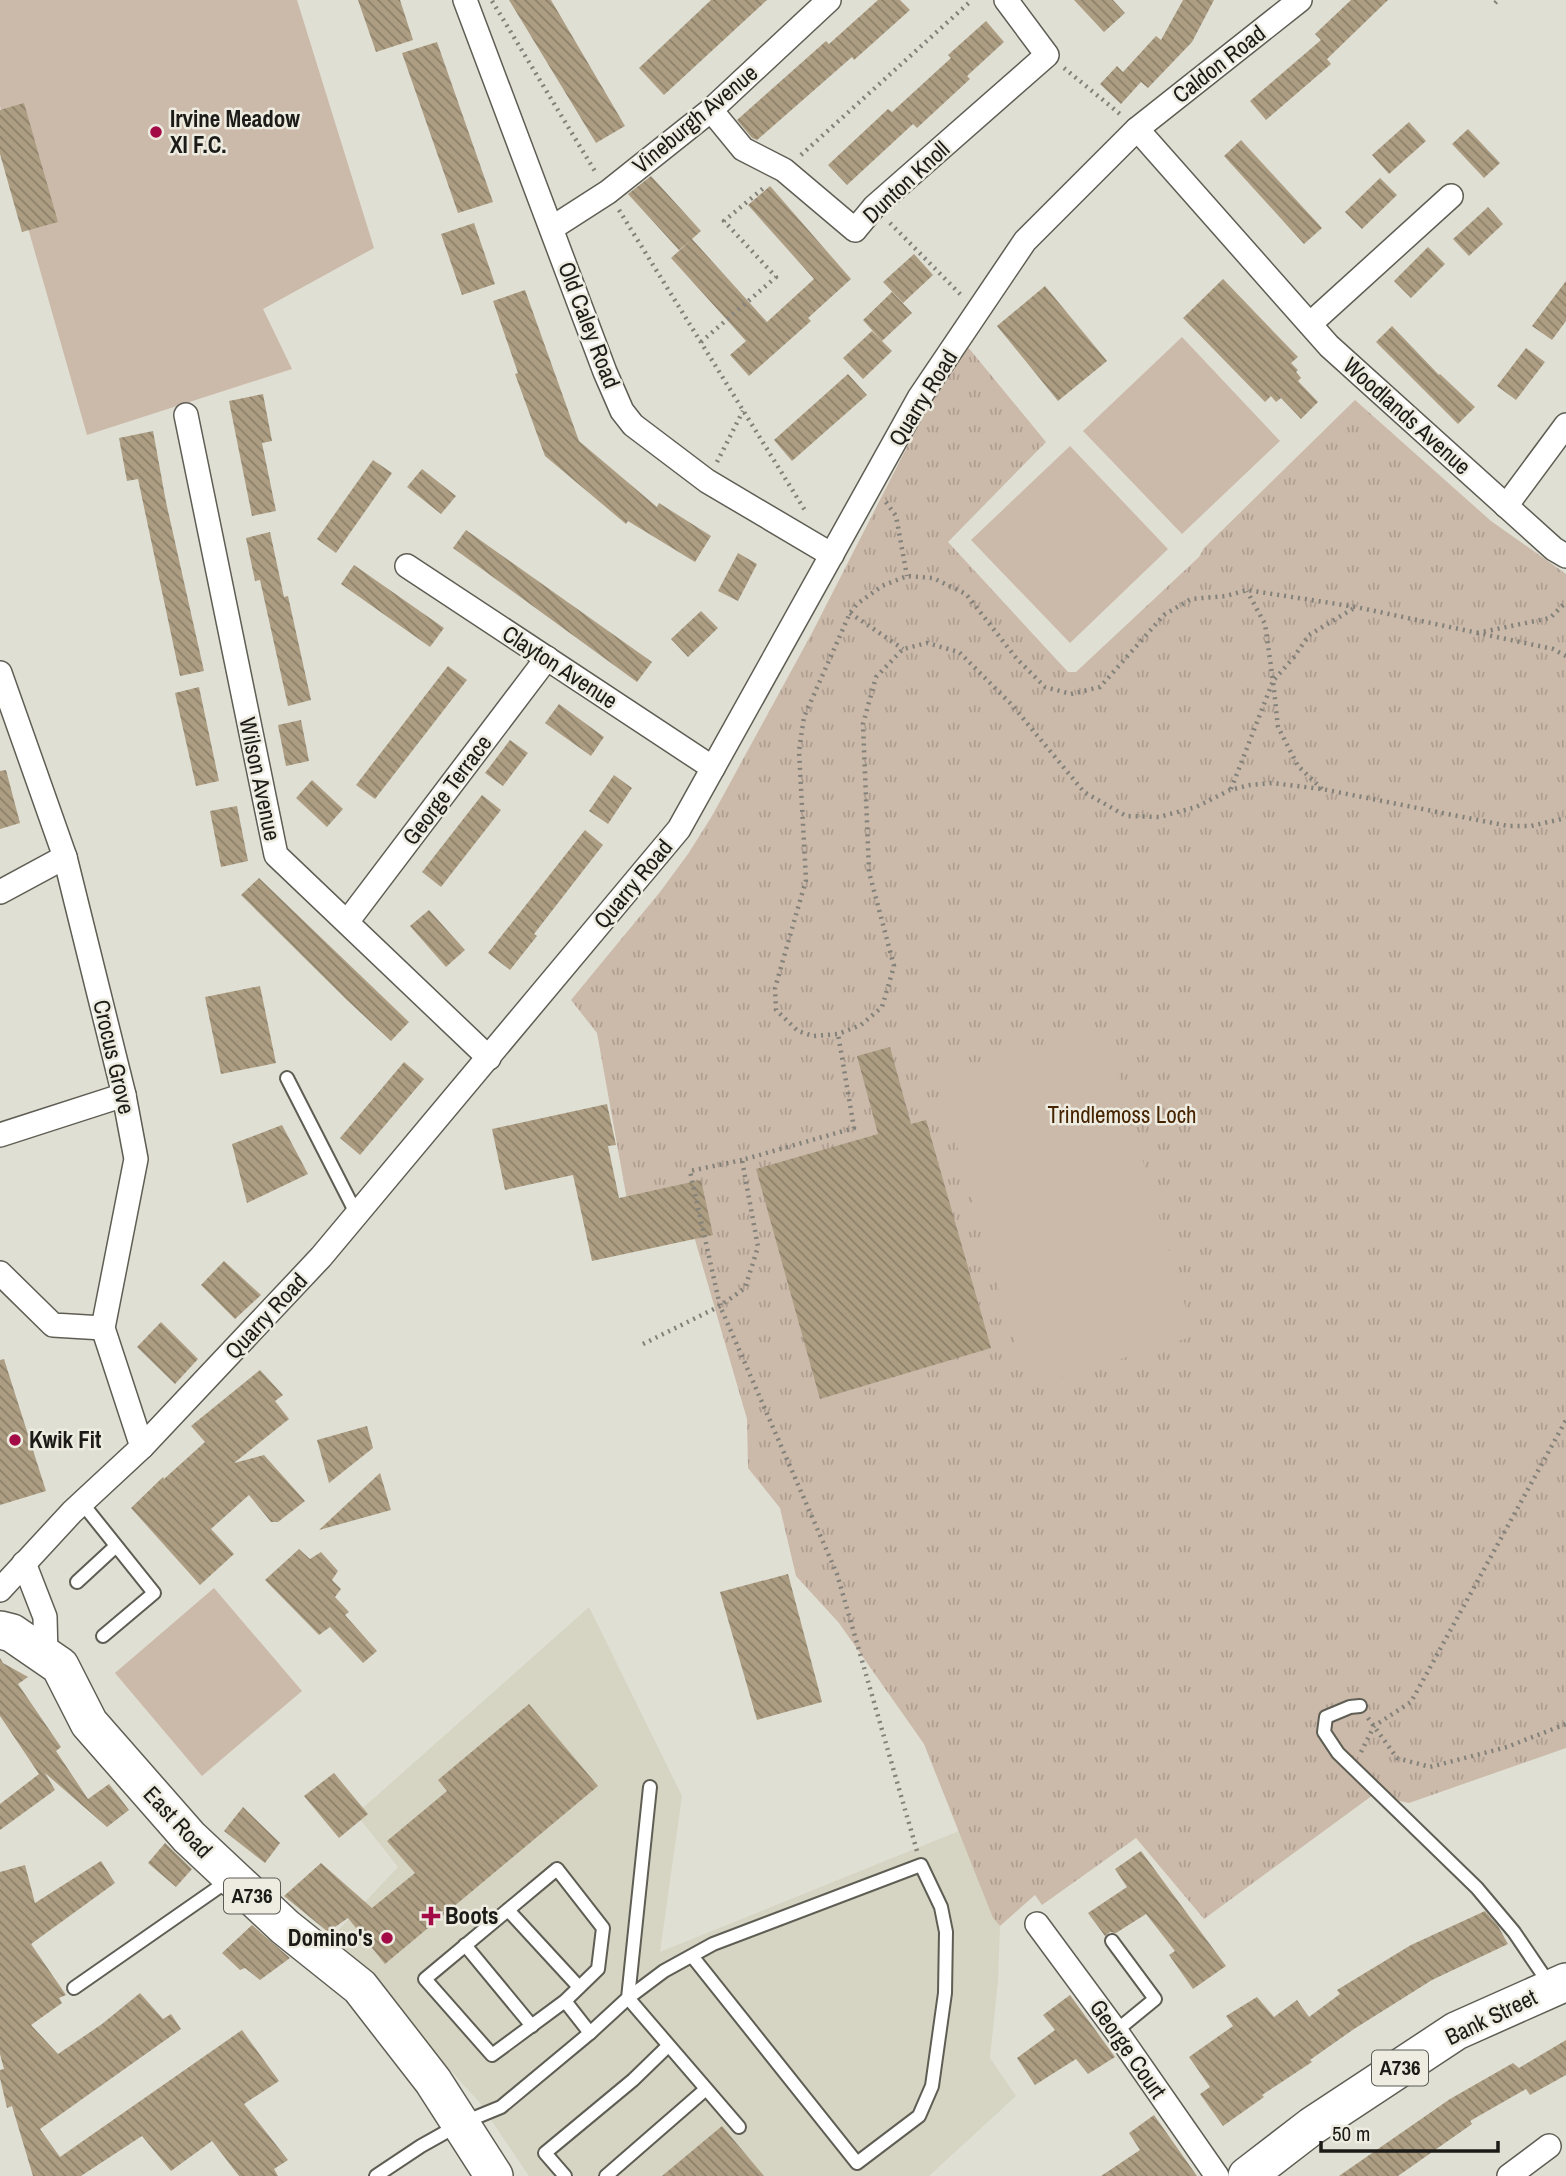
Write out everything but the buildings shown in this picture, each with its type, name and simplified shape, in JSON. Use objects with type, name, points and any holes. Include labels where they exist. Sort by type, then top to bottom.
[{"type":"main road","name":"East Road","points":[[0,1630],[12,1633],[60,1666],[89,1723],[189,1837],[285,1927],[360,1987],[433,2081],[494,2176]]},
{"type":"main road","name":"Bank Street","points":[[1247,2176],[1312,2126],[1456,2031],[1559,1985]]},
{"type":"street","name":"Old Caley Road","points":[[466,0],[622,411],[633,425],[707,481],[832,555]]},
{"type":"street","name":"Vineburgh Avenue","points":[[552,228],[608,192],[711,110],[829,0]]},
{"type":"street","points":[[1006,0],[1047,55]]},
{"type":"street","name":"Caldon Road","points":[[1138,129],[1300,0]]},
{"type":"street","name":"Dunton Knoll","points":[[711,110],[743,149],[785,170],[855,230],[874,207],[1047,55]]},
{"type":"street","name":"Quarry Road","points":[[0,1590],[82,1503],[142,1447],[315,1264],[679,829],[919,398],[1025,241],[1138,129]]},
{"type":"street","name":"Woodlands Avenue","points":[[1138,129],[1329,346],[1554,549],[1566,556]]},
{"type":"street","points":[[1310,324],[1451,196]]},
{"type":"street","name":"Wilson Avenue","points":[[186,415],[276,855],[489,1058]]},
{"type":"street","points":[[1506,506],[1566,425]]},
{"type":"street","name":"Clayton Avenue","points":[[407,566],[713,768]]},
{"type":"street","name":"George Terrace","points":[[347,922],[547,658]]},
{"type":"street","name":"Crocus Grove","points":[[0,673],[65,858],[124,1095],[136,1159],[103,1328],[142,1447]]},
{"type":"street","points":[[0,892],[65,858]]},
{"type":"street","points":[[0,1135],[124,1095]]},
{"type":"street","points":[[0,1273],[53,1325],[103,1328]]},
{"type":"street","points":[[24,1563],[45,1617],[46,1656]]},
{"type":"street","name":"George Court","points":[[1037,1924],[1217,2176]]},
{"type":"street","points":[[1509,2176],[1549,2146]]},
{"type":"lane","points":[[288,1078],[357,1215]]},
{"type":"lane","points":[[82,1503],[154,1593],[103,1636]]},
{"type":"lane","points":[[77,1582],[116,1546]]},
{"type":"lane","points":[[1360,1706],[1350,1707],[1326,1717],[1324,1732],[1338,1753],[1477,1888],[1559,1985]]},
{"type":"lane","points":[[650,1787],[628,1998],[739,2127]]},
{"type":"lane","points":[[376,2176],[461,2123],[501,2107],[628,1998],[664,1971],[713,1944],[921,1865],[941,1907],[946,1932],[945,1993],[932,2086],[919,2116],[857,2163],[692,1956]]},
{"type":"lane","points":[[557,1868],[603,1928],[598,1969],[565,2001],[492,2055],[425,1979],[465,1945],[557,1868]]},
{"type":"lane","points":[[74,1988],[232,1878]]},
{"type":"lane","points":[[508,1910],[579,1987]]},
{"type":"lane","points":[[1112,1941],[1155,1999],[1116,2031]]},
{"type":"lane","points":[[465,1945],[532,2026]]},
{"type":"lane","points":[[565,2001],[590,2033]]},
{"type":"lane","points":[[565,2176],[545,2153],[633,2080],[668,2046]]},
{"type":"lane","points":[[606,2176],[706,2089]]},
{"type":"path","points":[[491,0],[832,555]]},
{"type":"path","points":[[1047,55],[1138,129]]},
{"type":"path","points":[[874,207],[977,312]]},
{"type":"path","points":[[707,481],[743,411]]},
{"type":"path","points":[[868,490],[888,503],[896,516],[906,576]]},
{"type":"path","points":[[1566,656],[1553,649],[1356,607],[1247,590],[1226,596],[1192,599],[1164,615],[1100,687],[1071,694],[1045,687],[1017,659],[966,594],[933,578],[906,576],[881,586],[857,604],[850,613],[804,717],[799,751],[806,880],[775,988],[776,1010],[798,1031],[813,1036],[838,1034],[862,1025],[882,1007],[894,966],[869,872],[863,724],[876,677],[903,649],[928,643],[959,652],[1012,705],[1084,792],[1126,816],[1159,817],[1196,807],[1230,790],[1272,783],[1322,789],[1508,826],[1531,826],[1566,818]]},
{"type":"path","points":[[1247,590],[1265,624],[1278,726],[1298,766],[1322,789]]},
{"type":"path","points":[[1475,634],[1550,618],[1566,602]]},
{"type":"path","points":[[1230,790],[1273,681],[1309,635],[1356,607]]},
{"type":"path","points":[[850,613],[903,649]]},
{"type":"path","points":[[838,1034],[854,1128],[742,1160],[690,1171],[720,1306],[837,1574],[921,1865]]},
{"type":"path","points":[[643,1344],[720,1306],[745,1288],[758,1247],[742,1160]]},
{"type":"path","points":[[1354,1768],[1374,1726],[1411,1702],[1566,1420]]},
{"type":"path","points":[[1360,1706],[1397,1758],[1430,1767],[1507,1747],[1566,1724]]},
{"type":"shaded area","points":[[589,1607],[682,1796],[660,1952],[959,1831],[993,1918],[1000,1926],[998,1981],[990,2058],[1016,2096],[929,2176],[529,2176],[479,2102],[331,1938],[398,1867],[356,1814]]},
{"type":"green space","points":[[0,0],[297,0],[374,248],[263,309],[292,369],[87,435],[28,228],[0,106]]},
{"type":"green space","points":[[1182,337],[1280,441],[1182,534],[1083,431]]},
{"type":"green space","name":"Trindlemoss Loch","points":[[967,346],[1046,442],[948,542],[1068,672],[1076,672],[1199,557],[1204,548],[1355,400],[1491,521],[1566,574],[1566,1748],[1409,1803],[1373,1795],[1204,1919],[1136,1838],[1042,1905],[1035,1895],[1000,1926],[993,1918],[924,1744],[839,1623],[796,1576],[780,1508],[748,1468],[747,1419],[689,1219],[629,1211],[597,1033],[571,1000],[660,892],[712,816],[813,631],[930,402]]},
{"type":"green space","points":[[1070,446],[1168,549],[1070,643],[971,540]]},
{"type":"green space","points":[[1104,1028],[1194,1336],[1028,1388],[936,1074]]},
{"type":"green space","points":[[214,1588],[302,1691],[202,1776],[115,1673]]},
{"type":"place","name":"Irvine Meadow XI F.C.","points":[[156,132]]},
{"type":"place","name":"Kwik Fit","points":[[15,1440]]},
{"type":"place","name":"Boots","points":[[431,1916]]},
{"type":"place","name":"Domino's","points":[[387,1938]]}]
